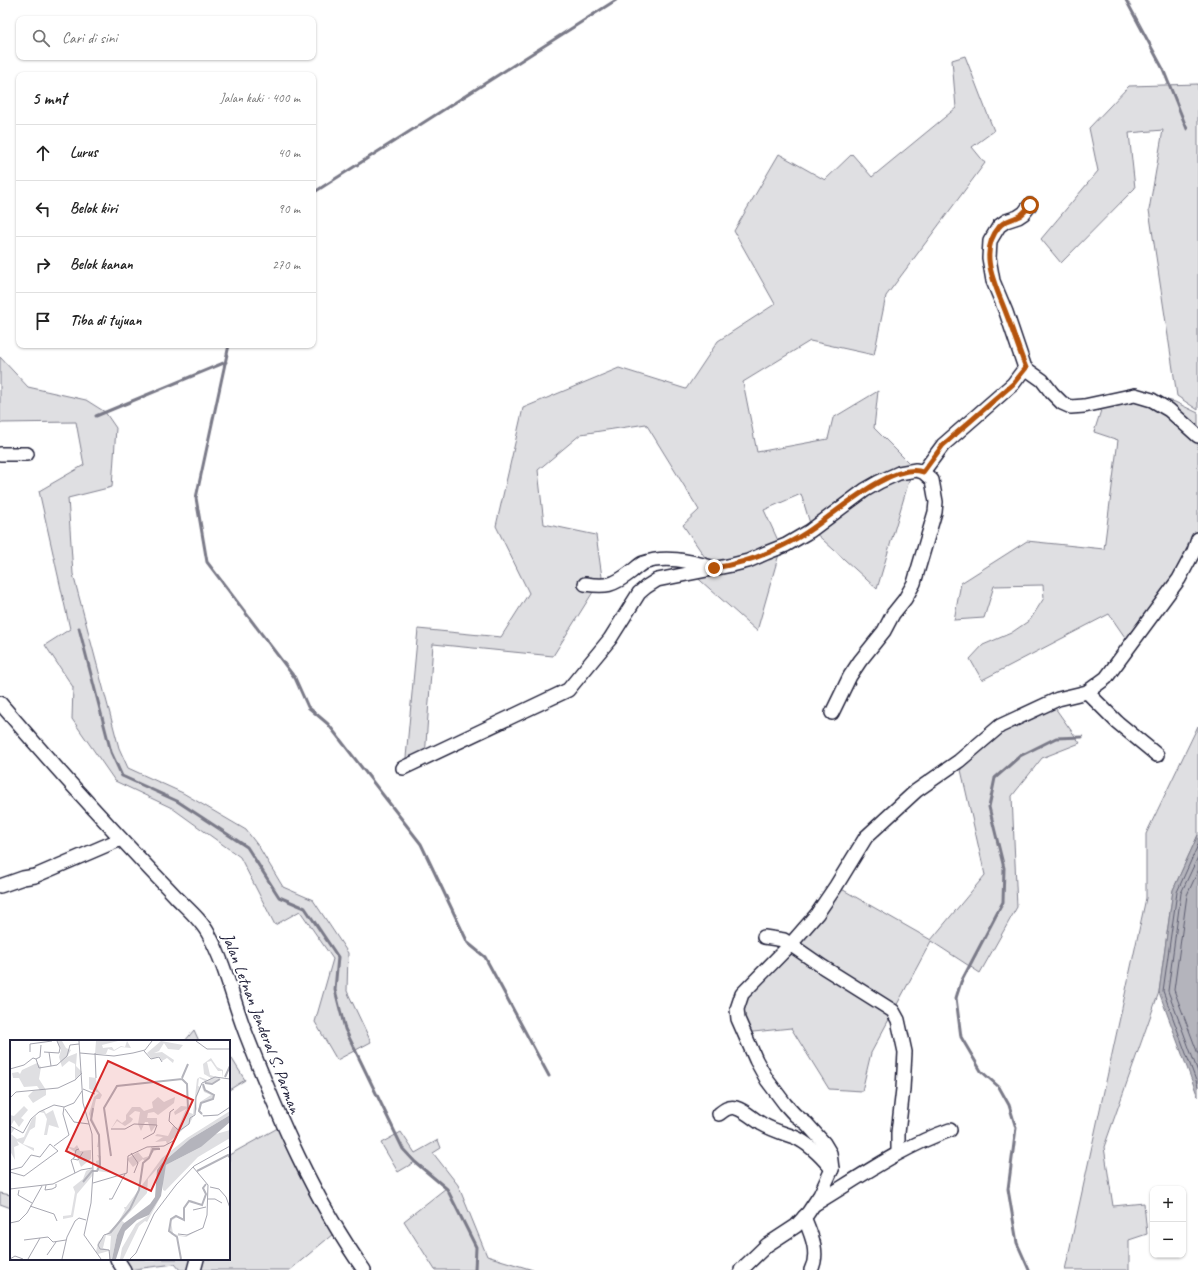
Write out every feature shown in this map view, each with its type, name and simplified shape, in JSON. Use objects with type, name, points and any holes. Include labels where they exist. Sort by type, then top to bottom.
[{"type":"street","points":[[1030,205],[1024,213],[1018,217],[1006,221],[999,226],[990,241],[989,258],[993,282],[1006,312],[1026,368],[1042,380],[1062,403],[1071,407],[1084,406],[1106,400],[1135,395],[1152,400],[1169,410],[1198,435]]},
{"type":"street","points":[[923,472],[943,445],[1008,388],[1026,368]]},
{"type":"street","points":[[0,454],[27,454]]},
{"type":"street","points":[[402,768],[568,690],[610,639],[639,594],[646,586],[657,580],[748,561],[786,545],[810,531],[861,493],[879,482],[899,473],[916,470],[923,472],[932,480],[936,502],[935,512],[914,583],[905,599],[893,614],[884,631],[850,676],[832,713]]},
{"type":"street","points":[[741,1270],[766,1245],[796,1226],[813,1205],[832,1169],[830,1153],[824,1143],[808,1124],[795,1115],[785,1104],[767,1080],[752,1053],[738,1019],[737,1009],[742,994],[790,945],[817,914],[866,837],[916,791],[959,761],[1000,726],[1058,699],[1087,692],[1106,678],[1179,579],[1194,551],[1198,539]]},
{"type":"street","points":[[584,584],[598,586],[612,584],[622,579],[641,564],[654,560],[688,561],[714,568]]},
{"type":"street","points":[[1087,692],[1117,722],[1157,756]]},
{"type":"street","name":"Jalan Letnan Jenderal S. Parman","points":[[0,703],[121,839],[194,915],[209,934],[225,969],[236,1010],[288,1138],[333,1223],[364,1270]]},
{"type":"street","points":[[0,886],[23,878],[35,876],[121,839]]},
{"type":"street","points":[[764,937],[784,940],[823,967],[893,1011],[898,1020],[905,1052],[898,1133],[898,1152]]},
{"type":"street","points":[[719,1114],[730,1107],[736,1108],[761,1124],[795,1138],[808,1146],[826,1161],[832,1169]]},
{"type":"street","points":[[813,1205],[898,1152],[932,1136],[950,1130]]},
{"type":"street","points":[[804,1217],[814,1242],[815,1263],[811,1270]]},
{"type":"street","points":[[118,1260],[124,1270]]},
{"type":"street","points":[[194,1270],[197,1260]]},
{"type":"shaded area","points":[[965,56],[994,131],[972,147],[985,163],[886,296],[874,355],[810,341],[743,382],[757,452],[828,439],[833,418],[878,391],[874,428],[913,467],[877,589],[812,530],[801,494],[764,510],[781,547],[757,631],[692,573],[713,569],[683,525],[699,510],[646,424],[581,434],[538,470],[544,524],[596,535],[602,577],[553,656],[433,644],[425,758],[405,768],[418,629],[501,637],[529,593],[496,526],[523,408],[619,368],[686,389],[718,341],[775,304],[734,231],[779,154],[825,180],[852,154],[872,177],[956,108],[952,60]]},
{"type":"shaded area","points":[[1198,84],[1198,410],[1177,396],[1149,210],[1163,130],[1129,133],[1135,188],[1061,263],[1041,239],[1098,171],[1089,128],[1129,86]]},
{"type":"shaded area","points":[[0,357],[28,387],[86,400],[105,412],[116,428],[112,487],[68,498],[73,574],[119,748],[128,768],[183,793],[246,830],[259,847],[283,887],[313,900],[348,953],[347,991],[371,1042],[337,1060],[315,1022],[333,959],[300,911],[275,925],[240,857],[172,808],[115,781],[72,719],[73,687],[45,645],[70,629],[39,491],[84,465],[76,422],[0,423]]},
{"type":"shaded area","points":[[1149,395],[1175,402],[1198,413],[1198,546],[1131,646],[1109,614],[982,680],[970,659],[983,645],[1011,633],[1030,620],[1044,598],[1043,585],[994,586],[984,618],[954,620],[961,583],[1027,541],[1104,549],[1118,440],[1094,432],[1103,404]]},
{"type":"shaded area","points":[[1053,705],[1080,743],[1042,758],[1012,796],[1017,907],[980,973],[931,941],[871,1053],[862,1091],[829,1089],[791,1028],[744,1033],[740,1021],[745,993],[838,887],[931,940],[985,875],[959,761],[1002,728]]},
{"type":"shaded area","points":[[1198,726],[1198,835],[1173,890],[1159,992],[1104,1147],[1113,1206],[1144,1203],[1147,1234],[1129,1240],[1129,1270],[1065,1270],[1146,898],[1146,834]]},
{"type":"shaded area","points":[[194,1030],[199,1040],[186,1040]]},
{"type":"shaded area","points":[[230,1056],[245,1080],[230,1089]]},
{"type":"shaded area","points":[[285,1124],[339,1229],[290,1270],[180,1270],[175,1264],[126,1270],[121,1260],[230,1260],[230,1154]]},
{"type":"shaded area","points":[[401,1132],[415,1153],[438,1140],[441,1148],[433,1153],[458,1185],[487,1256],[533,1270],[435,1270],[404,1221],[446,1188],[415,1162],[398,1172],[381,1143]]},
{"type":"shaded area","points":[[0,1193],[10,1195],[10,1208],[0,1204]]},
{"type":"water","points":[[1198,835],[1198,1097],[1159,992],[1173,890]]},
{"type":"waterway","points":[[316,191],[616,0]]},
{"type":"waterway","points":[[1126,0],[1163,69],[1187,129]]},
{"type":"waterway","points":[[228,348],[196,498],[207,562],[295,678],[308,707],[328,724],[421,844],[468,943],[485,957],[549,1076]]},
{"type":"waterway","points":[[96,416],[226,362]]},
{"type":"waterway","points":[[79,628],[111,752],[122,776],[177,801],[247,847],[279,897],[305,908],[338,957],[335,990],[345,1029],[403,1149],[415,1162],[447,1189],[476,1247],[475,1270]]},
{"type":"waterway","points":[[1029,1270],[1017,1243],[1008,1189],[1016,1128],[1009,1105],[999,1087],[981,1071],[961,1037],[956,998],[961,982],[1003,902],[1004,868],[989,807],[995,778],[1020,756],[1056,738],[1082,737]]},
{"type":"route","points":[[714,568],[748,561],[786,545],[810,531],[865,490],[879,482],[899,473],[916,470],[923,472],[943,445],[1013,384],[1026,368],[1006,312],[993,282],[989,258],[990,241],[999,226],[1006,221],[1018,217],[1024,213],[1030,205]]}]
